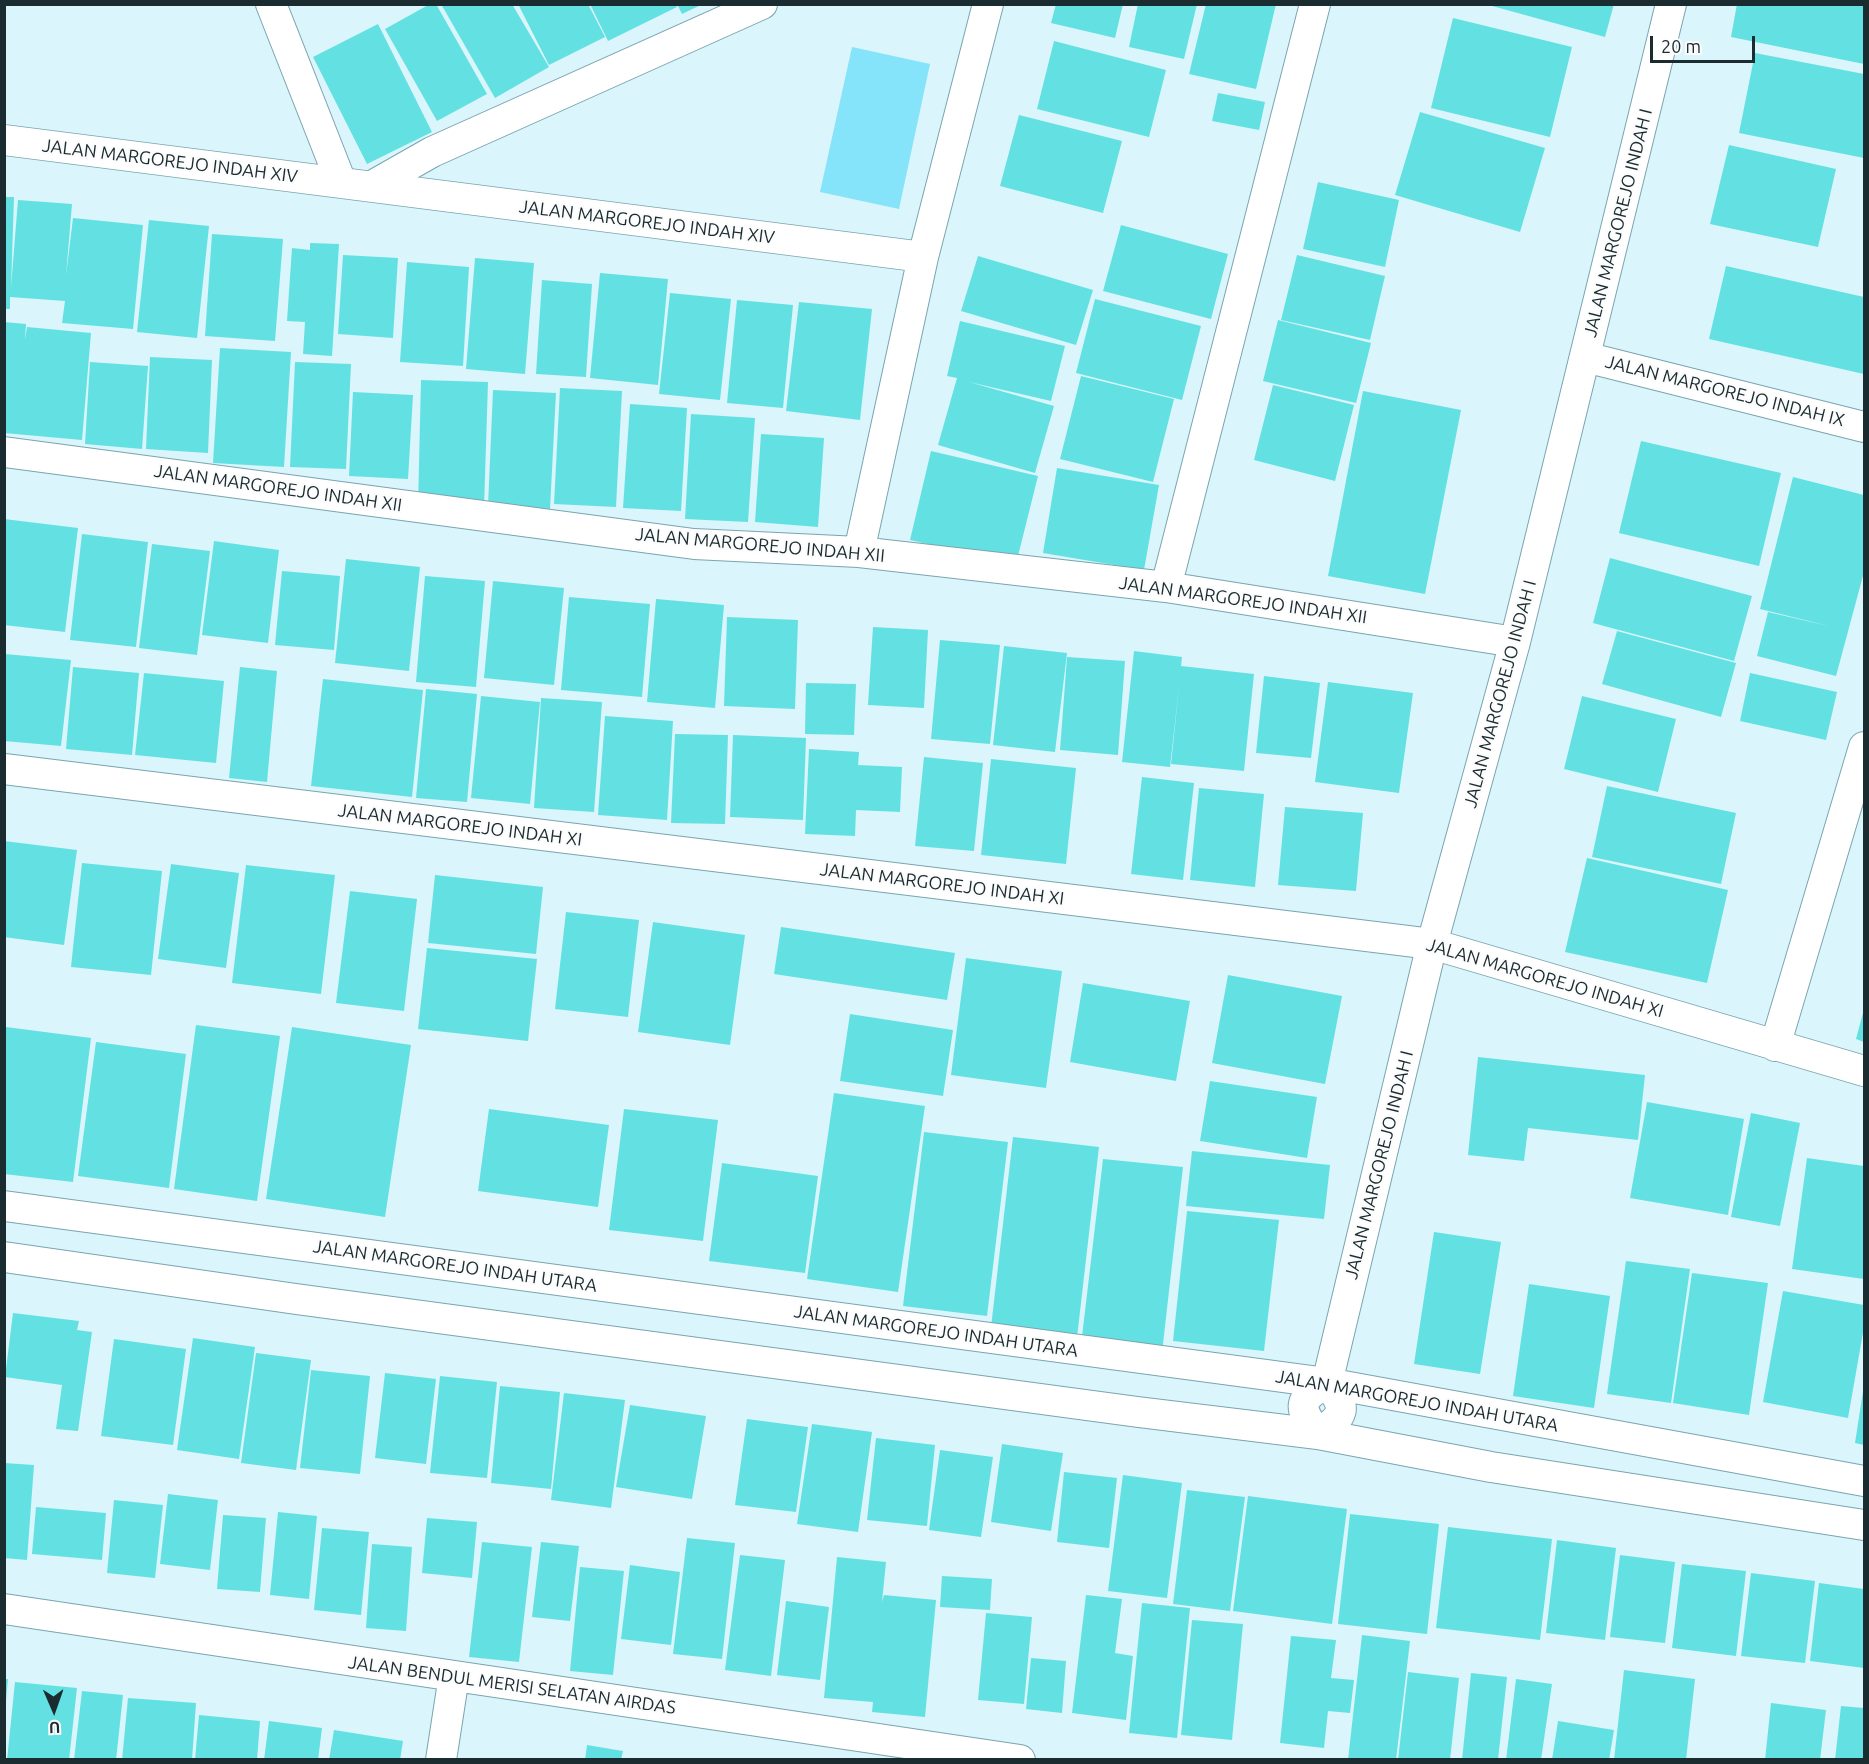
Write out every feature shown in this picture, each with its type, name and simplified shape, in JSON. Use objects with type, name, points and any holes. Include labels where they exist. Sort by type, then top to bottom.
[{"type":"street","points":[[271,4],[341,182]]},
{"type":"street","points":[[372,186],[432,152],[762,4]]},
{"type":"street","points":[[859,552],[923,257],[988,4]]},
{"type":"street","points":[[1166,587],[1315,4]]},
{"type":"street","name":"JALAN MARGOREJO INDAH I","points":[[1327,1383],[1432,944],[1515,642],[1671,4]]},
{"type":"street","name":"JALAN MARGOREJO INDAH XIV","points":[[4,140],[923,257]]},
{"type":"street","name":"JALAN MARGOREJO INDAH IX","points":[[1585,357],[1864,427]]},
{"type":"street","name":"JALAN MARGOREJO INDAH XII","points":[[4,452],[694,544],[859,552],[1166,587],[1515,642]]},
{"type":"street","points":[[1775,1046],[1863,756]]},
{"type":"street","name":"JALAN MARGOREJO INDAH XI","points":[[4,769],[1432,944],[1864,1071]]},
{"type":"street","name":"JALAN MARGOREJO INDAH UTARA","points":[[4,1206],[1327,1383],[1864,1480]]},
{"type":"street","points":[[4,1257],[1138,1412],[1318,1434],[1491,1467],[1864,1525]]},
{"type":"street","points":[[1318,1434],[1304,1414],[1303,1405],[1307,1395],[1327,1383]]},
{"type":"street","name":"JALAN BENDUL MERISI SELATAN AIRDAS","points":[[4,1609],[1020,1760]]},
{"type":"street","points":[[441,1760],[454,1676]]},
{"type":"shaded area","points":[[852,47],[930,64],[899,209],[820,192]]},
{"type":"building","points":[[430,4],[436,4],[487,94],[437,121],[385,29]]},
{"type":"building","points":[[441,4],[512,4],[549,67],[495,98]]},
{"type":"building","points":[[518,4],[588,4],[605,37],[549,65]]},
{"type":"building","points":[[590,4],[675,4],[677,7],[608,41]]},
{"type":"building","points":[[677,4],[703,4],[682,14]]},
{"type":"building","points":[[1056,4],[1123,4],[1115,38],[1051,23]]},
{"type":"building","points":[[1138,4],[1197,4],[1184,59],[1129,47]]},
{"type":"building","points":[[1206,4],[1276,4],[1256,89],[1189,74]]},
{"type":"building","points":[[1485,4],[1614,4],[1605,37]]},
{"type":"building","points":[[1737,4],[1864,4],[1864,64],[1731,37]]},
{"type":"building","points":[[1453,18],[1572,47],[1550,137],[1431,108]]},
{"type":"building","points":[[378,24],[432,132],[367,164],[313,57]]},
{"type":"building","points":[[1054,41],[1166,70],[1149,137],[1037,109]]},
{"type":"building","points":[[1755,53],[1864,74],[1864,158],[1739,133]]},
{"type":"building","points":[[1218,93],[1265,102],[1259,130],[1212,121]]},
{"type":"building","points":[[1420,112],[1545,148],[1520,232],[1395,195]]},
{"type":"building","points":[[1019,115],[1122,141],[1103,213],[1000,186]]},
{"type":"building","points":[[1729,145],[1836,169],[1818,247],[1710,224]]},
{"type":"building","points":[[1318,182],[1399,200],[1385,267],[1303,249]]},
{"type":"building","points":[[4,197],[14,197],[11,287],[18,200],[72,204],[66,276],[73,218],[143,225],[133,329],[62,323],[65,301],[10,297],[10,309],[4,309]]},
{"type":"building","points":[[149,220],[209,226],[197,338],[137,332]]},
{"type":"building","points":[[1121,225],[1228,254],[1211,319],[1103,291]]},
{"type":"building","points":[[212,234],[283,239],[275,341],[205,336]]},
{"type":"building","points":[[310,243],[339,244],[332,356],[303,354],[305,322],[287,321],[292,248],[310,250]]},
{"type":"building","points":[[343,255],[398,258],[393,338],[338,334]]},
{"type":"building","points":[[1297,255],[1385,276],[1370,340],[1281,320]]},
{"type":"building","points":[[978,256],[1093,290],[1076,345],[961,311]]},
{"type":"building","points":[[475,258],[534,263],[525,374],[466,369]]},
{"type":"building","points":[[407,262],[469,267],[463,366],[400,362]]},
{"type":"building","points":[[1726,266],[1864,297],[1864,374],[1709,339]]},
{"type":"building","points":[[600,273],[668,279],[658,385],[590,378]]},
{"type":"building","points":[[542,280],[592,284],[586,377],[536,374]]},
{"type":"building","points":[[670,293],[731,299],[720,400],[659,394]]},
{"type":"building","points":[[1095,299],[1201,326],[1182,400],[1076,373]]},
{"type":"building","points":[[737,300],[793,305],[783,408],[727,403]]},
{"type":"building","points":[[799,302],[872,309],[860,420],[786,411]]},
{"type":"building","points":[[1278,320],[1371,343],[1356,403],[1263,381]]},
{"type":"building","points":[[960,321],[1065,346],[1051,401],[969,382],[1054,406],[1035,473],[938,445],[957,378],[947,376]]},
{"type":"building","points":[[4,322],[26,324],[25,340],[27,327],[91,333],[82,440],[4,433]]},
{"type":"building","points":[[220,348],[291,352],[284,467],[213,463]]},
{"type":"building","points":[[150,357],[212,360],[208,453],[146,449]]},
{"type":"building","points":[[90,362],[148,366],[142,449],[85,444]]},
{"type":"building","points":[[295,362],[351,364],[346,469],[290,467]]},
{"type":"building","points":[[1081,376],[1174,399],[1153,482],[1060,459]]},
{"type":"building","points":[[421,380],[488,382],[484,508],[418,506]]},
{"type":"building","points":[[1273,385],[1354,405],[1335,481],[1254,460]]},
{"type":"building","points":[[560,388],[622,391],[616,507],[554,504]]},
{"type":"building","points":[[493,390],[556,393],[550,509],[488,506]]},
{"type":"building","points":[[1363,391],[1461,410],[1425,594],[1328,576]]},
{"type":"building","points":[[353,392],[413,395],[408,479],[349,476]]},
{"type":"building","points":[[630,404],[687,408],[681,511],[623,508]]},
{"type":"building","points":[[691,414],[755,418],[748,522],[685,519]]},
{"type":"building","points":[[761,434],[824,438],[818,527],[755,522]]},
{"type":"building","points":[[1641,441],[1781,473],[1759,566],[1619,533]]},
{"type":"building","points":[[931,451],[1038,476],[1016,564],[910,540]]},
{"type":"building","points":[[1057,468],[1159,485],[1144,570],[1043,553]]},
{"type":"building","points":[[1793,477],[1864,495],[1864,572],[1836,676],[1757,656],[1768,612],[1833,627],[1760,609]]},
{"type":"building","points":[[4,519],[78,528],[65,632],[4,625]]},
{"type":"building","points":[[82,534],[148,542],[136,647],[70,640]]},
{"type":"building","points":[[214,541],[279,550],[268,643],[202,635]]},
{"type":"building","points":[[152,544],[210,551],[197,655],[139,648]]},
{"type":"building","points":[[1610,558],[1752,596],[1734,661],[1593,623]]},
{"type":"building","points":[[346,559],[420,567],[409,671],[335,663]]},
{"type":"building","points":[[282,571],[340,576],[334,650],[275,645]]},
{"type":"building","points":[[425,576],[485,581],[476,687],[416,682]]},
{"type":"building","points":[[493,581],[564,588],[554,685],[484,678]]},
{"type":"building","points":[[569,597],[650,604],[642,697],[561,690]]},
{"type":"building","points":[[656,599],[724,605],[715,708],[647,702]]},
{"type":"building","points":[[727,617],[798,620],[795,709],[724,706]]},
{"type":"building","points":[[873,627],[928,630],[924,708],[868,705]]},
{"type":"building","points":[[1617,631],[1736,663],[1721,717],[1602,684]]},
{"type":"building","points":[[940,640],[1000,645],[990,744],[931,739]]},
{"type":"building","points":[[1004,646],[1067,653],[1055,752],[993,745]]},
{"type":"building","points":[[1134,651],[1182,657],[1181,666],[1254,674],[1244,771],[1171,764],[1179,687],[1170,767],[1122,762]]},
{"type":"building","points":[[5,654],[71,660],[61,746],[4,741]]},
{"type":"building","points":[[1067,657],[1125,661],[1118,755],[1060,750]]},
{"type":"building","points":[[73,667],[139,673],[132,755],[66,749]]},
{"type":"building","points":[[240,667],[277,671],[267,782],[229,778]]},
{"type":"building","points":[[144,673],[224,681],[216,763],[135,755]]},
{"type":"building","points":[[1750,673],[1837,692],[1826,740],[1740,721]]},
{"type":"building","points":[[1264,676],[1320,683],[1311,758],[1256,753]]},
{"type":"building","points":[[323,679],[423,690],[412,797],[311,786]]},
{"type":"building","points":[[1328,682],[1413,693],[1399,793],[1315,782]]},
{"type":"building","points":[[806,683],[856,684],[854,735],[805,734]]},
{"type":"building","points":[[426,689],[477,694],[467,802],[416,798]]},
{"type":"building","points":[[481,696],[540,702],[530,804],[471,798]]},
{"type":"building","points":[[1582,696],[1676,719],[1658,792],[1564,769]]},
{"type":"building","points":[[541,698],[602,702],[594,812],[534,808]]},
{"type":"building","points":[[605,716],[673,721],[667,820],[598,815]]},
{"type":"building","points":[[675,734],[728,735],[725,824],[671,823]]},
{"type":"building","points":[[733,735],[806,738],[803,820],[730,817]]},
{"type":"building","points":[[809,749],[859,752],[858,765],[902,767],[900,812],[856,810],[855,836],[805,834]]},
{"type":"building","points":[[924,757],[983,763],[974,851],[915,846]]},
{"type":"building","points":[[991,759],[1076,768],[1066,864],[981,855]]},
{"type":"building","points":[[1142,777],[1194,783],[1183,880],[1131,874]]},
{"type":"building","points":[[1607,786],[1736,813],[1721,884],[1592,857]]},
{"type":"building","points":[[1199,788],[1264,794],[1255,887],[1190,880]]},
{"type":"building","points":[[1285,807],[1363,813],[1356,891],[1278,885]]},
{"type":"building","points":[[4,841],[77,850],[64,945],[4,937]]},
{"type":"building","points":[[1587,858],[1728,890],[1707,983],[1565,952]]},
{"type":"building","points":[[82,863],[162,871],[151,975],[71,967]]},
{"type":"building","points":[[171,864],[239,873],[226,968],[158,959]]},
{"type":"building","points":[[246,865],[335,875],[321,994],[232,983]]},
{"type":"building","points":[[435,875],[543,887],[536,954],[428,943]]},
{"type":"building","points":[[350,891],[417,899],[404,1011],[336,1003]]},
{"type":"building","points":[[566,912],[639,920],[628,1017],[555,1009]]},
{"type":"building","points":[[653,922],[745,935],[730,1045],[638,1032]]},
{"type":"building","points":[[781,927],[955,953],[947,1000],[774,974]]},
{"type":"building","points":[[427,948],[537,959],[528,1041],[418,1029]]},
{"type":"building","points":[[966,958],[1062,971],[1046,1088],[951,1075]]},
{"type":"building","points":[[1228,975],[1342,996],[1325,1084],[1212,1063]]},
{"type":"building","points":[[1083,983],[1190,1001],[1176,1081],[1070,1062]]},
{"type":"building","points":[[1864,1009],[1864,1042],[1856,1039]]},
{"type":"building","points":[[850,1014],[953,1030],[943,1096],[840,1081]]},
{"type":"building","points":[[196,1025],[280,1036],[257,1201],[174,1189]]},
{"type":"building","points":[[6,1027],[91,1038],[73,1182],[4,1174]]},
{"type":"building","points":[[292,1027],[411,1045],[385,1217],[266,1199]]},
{"type":"building","points":[[96,1042],[186,1054],[169,1188],[78,1176]]},
{"type":"building","points":[[1478,1057],[1645,1075],[1638,1140],[1528,1128],[1524,1161],[1468,1155]]},
{"type":"building","points":[[1210,1081],[1317,1097],[1307,1158],[1200,1141]]},
{"type":"building","points":[[834,1093],[925,1106],[898,1292],[807,1279]]},
{"type":"building","points":[[1647,1102],[1744,1119],[1728,1215],[1630,1198]]},
{"type":"building","points":[[489,1109],[609,1125],[598,1207],[478,1191]]},
{"type":"building","points":[[624,1109],[718,1120],[703,1241],[609,1230]]},
{"type":"building","points":[[1751,1113],[1800,1123],[1780,1226],[1731,1217]]},
{"type":"building","points":[[924,1132],[1008,1142],[987,1316],[903,1306]]},
{"type":"building","points":[[1013,1137],[1099,1147],[1076,1346],[990,1336]]},
{"type":"building","points":[[1192,1151],[1330,1165],[1324,1219],[1186,1206]]},
{"type":"building","points":[[1807,1158],[1864,1166],[1864,1279],[1792,1269]]},
{"type":"building","points":[[1103,1159],[1183,1167],[1162,1353],[1081,1345]]},
{"type":"building","points":[[722,1163],[818,1176],[805,1273],[709,1261]]},
{"type":"building","points":[[1187,1211],[1279,1220],[1264,1351],[1173,1341]]},
{"type":"building","points":[[1434,1232],[1501,1242],[1480,1374],[1414,1364]]},
{"type":"building","points":[[1626,1261],[1690,1269],[1671,1403],[1607,1394]]},
{"type":"building","points":[[1692,1273],[1768,1283],[1749,1415],[1673,1403]]},
{"type":"building","points":[[1529,1284],[1610,1296],[1594,1408],[1513,1396]]},
{"type":"building","points":[[1783,1291],[1864,1305],[1864,1327],[1848,1418],[1763,1402]]},
{"type":"building","points":[[13,1313],[79,1321],[77,1330],[92,1332],[78,1431],[56,1429],[62,1385],[5,1377]]},
{"type":"building","points":[[193,1338],[255,1347],[239,1459],[177,1450]]},
{"type":"building","points":[[114,1339],[186,1349],[173,1445],[101,1436]]},
{"type":"building","points":[[256,1353],[311,1360],[296,1470],[241,1463]]},
{"type":"building","points":[[311,1370],[370,1376],[360,1474],[300,1468]]},
{"type":"building","points":[[385,1373],[436,1379],[426,1464],[375,1458]]},
{"type":"building","points":[[440,1376],[497,1382],[487,1478],[430,1473]]},
{"type":"building","points":[[500,1386],[560,1392],[551,1489],[491,1483]]},
{"type":"building","points":[[1864,1391],[1864,1445],[1855,1443]]},
{"type":"building","points":[[564,1393],[625,1400],[611,1508],[551,1500]]},
{"type":"building","points":[[630,1405],[706,1416],[692,1499],[616,1487]]},
{"type":"building","points":[[747,1419],[808,1427],[796,1512],[735,1505]]},
{"type":"building","points":[[812,1424],[872,1432],[858,1532],[797,1524]]},
{"type":"building","points":[[876,1438],[935,1445],[927,1526],[867,1520]]},
{"type":"building","points":[[1002,1444],[1063,1453],[1051,1531],[991,1522]]},
{"type":"building","points":[[940,1450],[993,1457],[981,1537],[929,1530]]},
{"type":"building","points":[[4,1463],[34,1465],[27,1560],[4,1558]]},
{"type":"building","points":[[1064,1472],[1117,1478],[1109,1548],[1057,1542]]},
{"type":"building","points":[[1123,1475],[1182,1483],[1167,1598],[1108,1591]]},
{"type":"building","points":[[1187,1490],[1245,1497],[1230,1611],[1173,1604]]},
{"type":"building","points":[[168,1494],[218,1500],[210,1570],[160,1564]]},
{"type":"building","points":[[1248,1496],[1347,1509],[1332,1624],[1233,1611]]},
{"type":"building","points":[[114,1500],[163,1505],[155,1578],[107,1573]]},
{"type":"building","points":[[36,1507],[106,1513],[102,1560],[32,1554]]},
{"type":"building","points":[[278,1512],[317,1516],[309,1599],[270,1595]]},
{"type":"building","points":[[1350,1514],[1439,1524],[1427,1634],[1338,1624]]},
{"type":"building","points":[[223,1515],[266,1518],[260,1592],[217,1589]]},
{"type":"building","points":[[427,1518],[477,1522],[472,1578],[422,1573]]},
{"type":"building","points":[[1448,1527],[1552,1539],[1540,1640],[1436,1628]]},
{"type":"building","points":[[322,1528],[369,1532],[361,1615],[314,1610]]},
{"type":"building","points":[[687,1538],[735,1543],[722,1659],[673,1654]]},
{"type":"building","points":[[1557,1540],[1616,1548],[1605,1640],[1546,1633]]},
{"type":"building","points":[[482,1542],[532,1547],[519,1662],[469,1657]]},
{"type":"building","points":[[541,1542],[579,1546],[570,1621],[532,1617]]},
{"type":"building","points":[[372,1544],[412,1547],[406,1631],[366,1628]]},
{"type":"building","points":[[740,1555],[785,1560],[771,1676],[725,1670]]},
{"type":"building","points":[[1620,1555],[1675,1562],[1665,1643],[1610,1637]]},
{"type":"building","points":[[837,1557],[886,1562],[882,1602],[884,1595],[936,1600],[925,1717],[872,1712],[873,1702],[824,1698]]},
{"type":"building","points":[[1682,1564],[1746,1571],[1736,1656],[1672,1648]]},
{"type":"building","points":[[630,1565],[680,1572],[671,1645],[621,1639]]},
{"type":"building","points":[[580,1567],[624,1571],[613,1675],[570,1671]]},
{"type":"building","points":[[1751,1573],[1815,1581],[1805,1663],[1741,1656]]},
{"type":"building","points":[[942,1576],[992,1579],[990,1610],[940,1607]]},
{"type":"building","points":[[1819,1583],[1864,1589],[1864,1668],[1810,1661]]},
{"type":"building","points":[[1086,1595],[1122,1599],[1115,1653],[1133,1656],[1126,1720],[1072,1713]]},
{"type":"building","points":[[786,1601],[829,1607],[820,1680],[777,1675]]},
{"type":"building","points":[[1142,1603],[1190,1608],[1177,1738],[1129,1733]]},
{"type":"building","points":[[986,1613],[1032,1617],[1024,1704],[978,1700]]},
{"type":"building","points":[[1192,1620],[1243,1624],[1232,1740],[1181,1735]]},
{"type":"building","points":[[1362,1635],[1410,1641],[1396,1760],[1348,1760]]},
{"type":"building","points":[[1291,1636],[1336,1640],[1331,1678],[1354,1680],[1350,1713],[1328,1711],[1324,1748],[1280,1743]]},
{"type":"building","points":[[1031,1658],[1066,1661],[1062,1713],[1026,1709]]},
{"type":"building","points":[[1624,1670],[1695,1679],[1686,1760],[1614,1760]]},
{"type":"building","points":[[1408,1672],[1459,1678],[1450,1760],[1398,1760]]},
{"type":"building","points":[[1471,1673],[1507,1677],[1498,1760],[1462,1760]]},
{"type":"building","points":[[4,1679],[8,1679],[6,1701],[4,1701]]},
{"type":"building","points":[[1516,1679],[1552,1684],[1541,1760],[1506,1760]]},
{"type":"building","points":[[15,1682],[77,1688],[69,1760],[7,1760]]},
{"type":"building","points":[[82,1691],[123,1695],[116,1760],[74,1760]]},
{"type":"building","points":[[128,1698],[196,1703],[192,1760],[122,1760]]},
{"type":"building","points":[[1771,1703],[1826,1710],[1820,1760],[1765,1760]]},
{"type":"building","points":[[1841,1706],[1864,1708],[1864,1760],[1835,1760]]},
{"type":"building","points":[[199,1715],[260,1721],[257,1760],[195,1760]]},
{"type":"building","points":[[269,1721],[322,1728],[318,1760],[264,1760]]},
{"type":"building","points":[[1558,1721],[1614,1730],[1609,1760],[1552,1760]]},
{"type":"building","points":[[334,1730],[403,1741],[400,1760],[329,1760]]},
{"type":"building","points":[[587,1745],[623,1751],[621,1760],[585,1760]]}]
